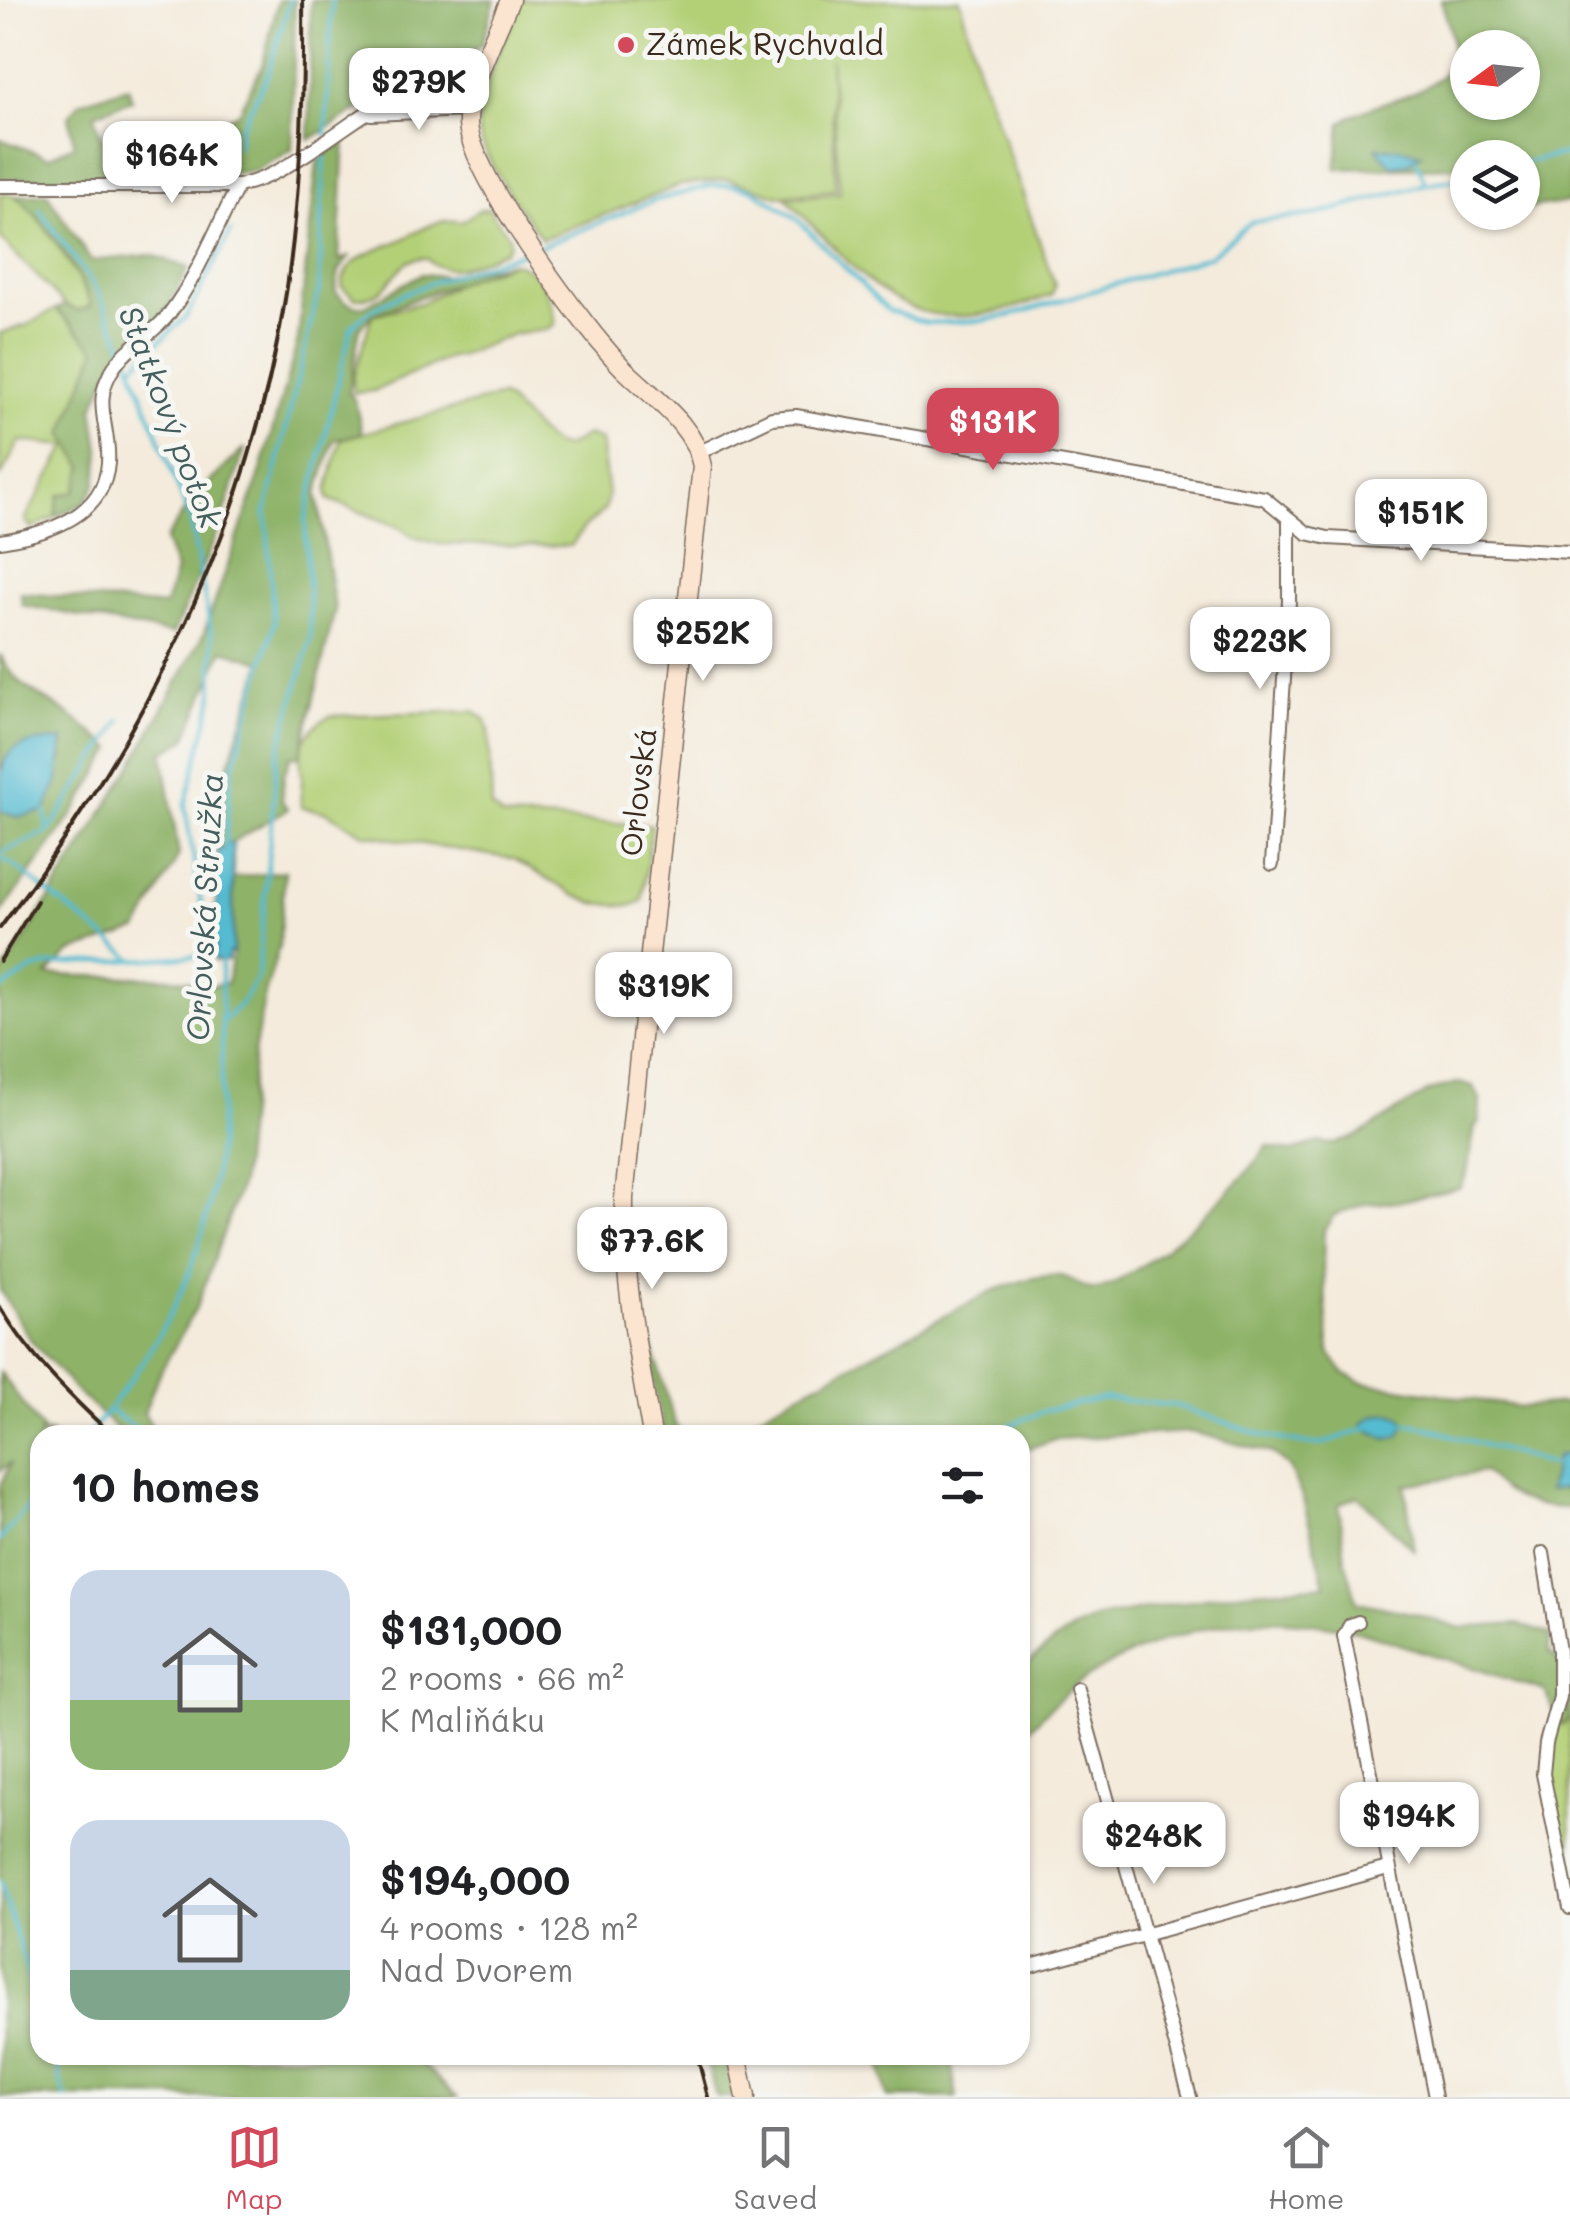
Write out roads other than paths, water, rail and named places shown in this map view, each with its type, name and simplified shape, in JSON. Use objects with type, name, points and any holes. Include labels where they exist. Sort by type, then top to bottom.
[{"type":"main road","points":[[510,0],[468,110],[469,138],[480,165],[590,332],[670,413],[700,452]]},
{"type":"main road","name":"Orlovská","points":[[650,1425],[623,1249],[624,1198],[701,496],[700,452]]},
{"type":"main road","points":[[739,2065],[746,2097]]},
{"type":"street","points":[[0,186],[238,186],[280,172],[408,85],[486,58]]},
{"type":"street","points":[[369,114],[468,110]]},
{"type":"street","points":[[0,540],[60,525],[89,509],[102,487],[108,464],[100,408],[114,366],[166,318],[179,300],[238,186]]},
{"type":"street","points":[[700,452],[772,418],[796,416],[1264,498],[1306,533],[1328,538],[1570,552]]},
{"type":"street","points":[[1272,864],[1289,601],[1289,522]]},
{"type":"street","points":[[1543,1553],[1564,1697],[1546,1743],[1543,1774],[1570,1908]]},
{"type":"street","points":[[1358,1622],[1350,1625],[1344,1636],[1435,2097]]},
{"type":"street","points":[[1077,1689],[1190,2097]]},
{"type":"street","points":[[1030,1965],[1388,1868]]},
{"type":"water","points":[[1376,148],[1400,148],[1421,154],[1408,164],[1392,166]]},
{"type":"water","points":[[63,740],[58,781],[45,811],[17,817],[0,811],[1,776],[8,755],[27,744]]},
{"type":"water","points":[[233,842],[233,953],[229,953],[228,961],[215,961],[217,851]]},
{"type":"water","points":[[1390,1413],[1401,1417],[1405,1424],[1399,1436],[1387,1439],[1364,1428],[1364,1422],[1374,1416]]},
{"type":"water","points":[[1557,1455],[1570,1455],[1570,1488],[1548,1491]]},
{"type":"waterway","points":[[238,147],[240,129],[268,74],[290,0]]},
{"type":"waterway","name":"Orlovská Stružka","points":[[326,135],[332,0]]},
{"type":"waterway","name":"Orlovská Stružka","points":[[225,847],[231,774],[274,624],[266,512],[319,289],[325,145]]},
{"type":"waterway","points":[[1540,159],[1570,153]]},
{"type":"waterway","points":[[1416,161],[1426,184]]},
{"type":"waterway","points":[[539,247],[656,200],[710,186],[732,185],[753,190],[795,217],[887,310],[926,323],[980,321],[1210,256],[1251,222],[1319,214],[1450,180]]},
{"type":"waterway","name":"Statkový potok","points":[[40,210],[97,290],[124,348]]},
{"type":"waterway","points":[[133,366],[187,316],[231,231]]},
{"type":"waterway","points":[[222,1022],[242,1003],[258,976],[277,758],[311,638],[305,521],[351,328],[363,316],[405,293],[525,252]]},
{"type":"waterway","name":"Statkový potok","points":[[128,357],[190,519],[213,642],[213,698],[185,806],[203,915],[217,940]]},
{"type":"waterway","points":[[0,853],[49,831],[121,720]]},
{"type":"waterway","points":[[45,811],[49,831]]},
{"type":"waterway","points":[[0,858],[134,960],[217,955]]},
{"type":"waterway","name":"Orlovská Stružka","points":[[96,1425],[143,1362],[183,1288],[198,1248],[209,1207],[220,1117],[222,956]]},
{"type":"waterway","points":[[0,990],[31,970],[49,965],[134,960]]},
{"type":"waterway","points":[[1010,1425],[1044,1411],[1104,1398],[1178,1406],[1265,1436],[1307,1444],[1321,1444],[1368,1428]]},
{"type":"waterway","points":[[109,1410],[131,1425]]},
{"type":"waterway","points":[[1401,1424],[1417,1425],[1556,1466]]},
{"type":"waterway","name":"Orlovská Stružka","points":[[0,1540],[30,1504]]},
{"type":"waterway","points":[[0,1882],[30,1981]]},
{"type":"waterway","points":[[56,2065],[65,2097]]},
{"type":"railway","points":[[0,928],[101,781],[145,705],[184,626],[247,461],[270,375],[292,251],[301,144],[303,0]]},
{"type":"railway","points":[[0,961],[37,901]]},
{"type":"railway","points":[[0,1307],[38,1359],[102,1425]]},
{"type":"railway","points":[[700,2065],[708,2097]]},
{"type":"place","name":"Zámek Rychvald","points":[[626,45]]}]
